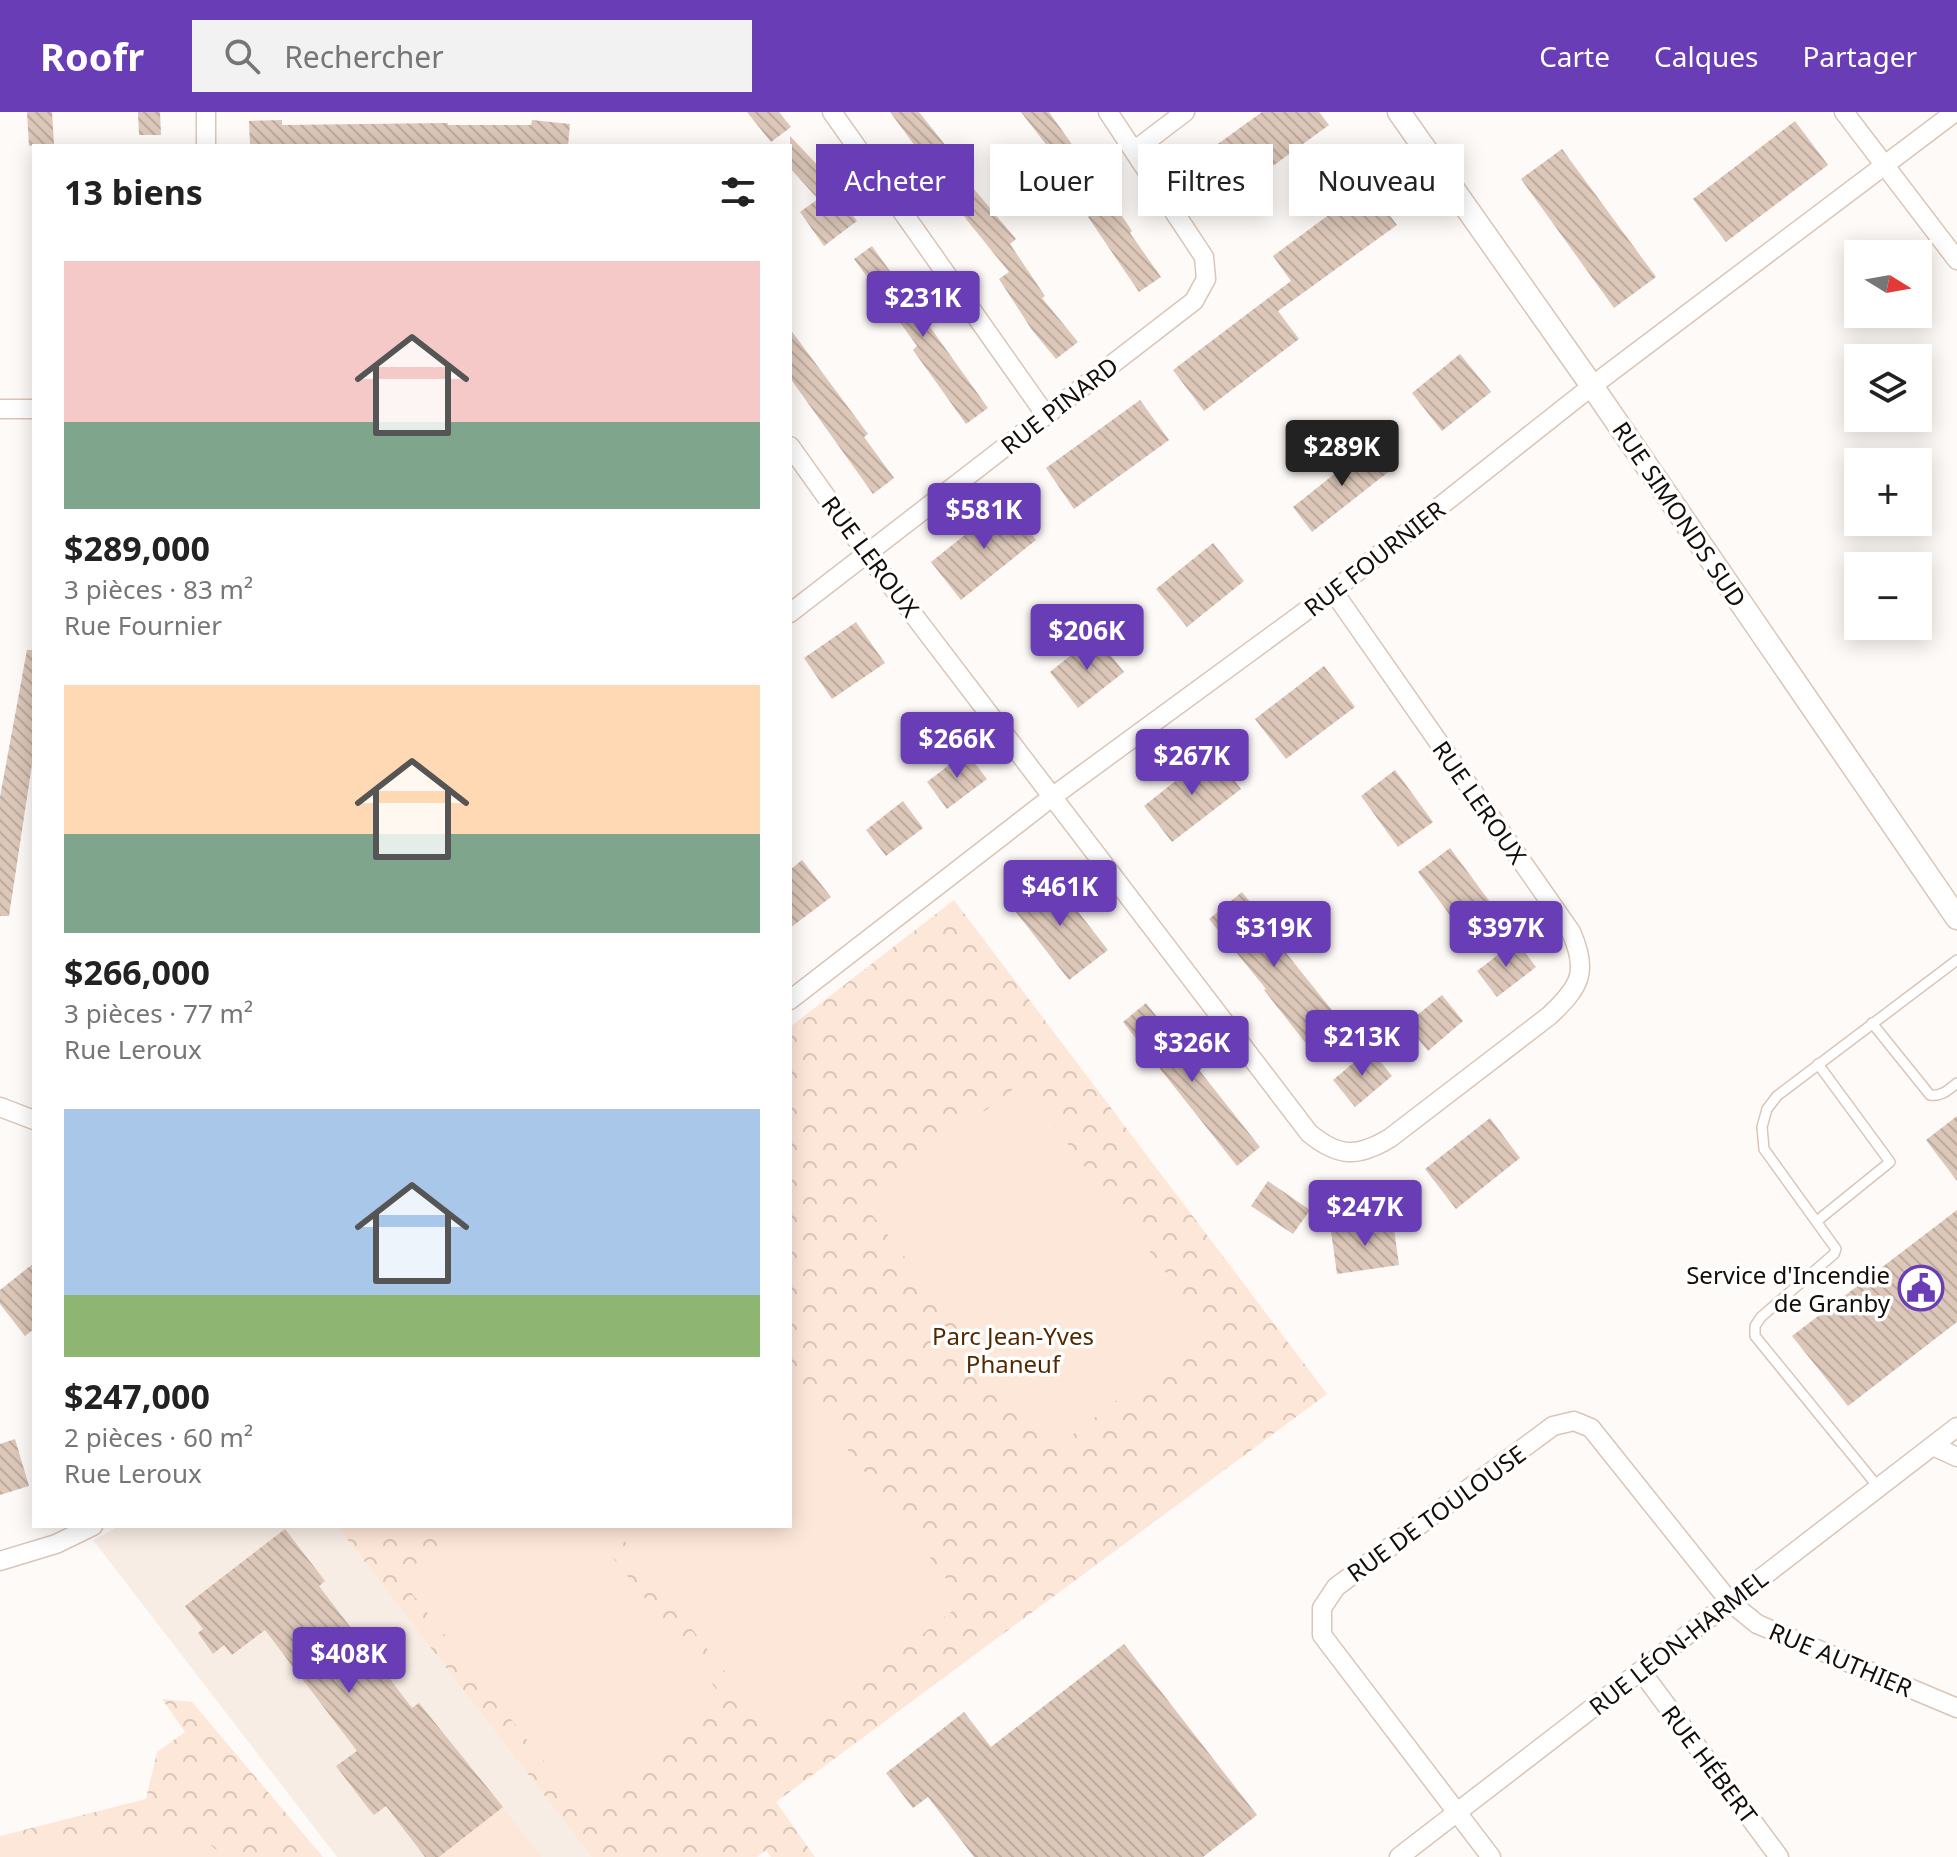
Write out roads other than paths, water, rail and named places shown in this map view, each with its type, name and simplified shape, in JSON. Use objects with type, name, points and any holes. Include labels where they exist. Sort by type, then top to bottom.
[{"type":"street","points":[[206,112],[206,144]]},
{"type":"street","points":[[832,112],[1045,414]]},
{"type":"street","points":[[1108,112],[1135,150],[1185,112]]},
{"type":"street","name":"RUE SIMONDS SUD","points":[[1399,112],[1592,386],[1957,918]]},
{"type":"street","points":[[1844,112],[1957,260]]},
{"type":"street","name":"RUE FOURNIER","points":[[792,998],[1052,797],[1333,591],[1592,386],[1955,112]]},
{"type":"street","name":"RUE PINARD","points":[[792,611],[1194,301],[1206,279],[1204,257],[1135,150]]},
{"type":"street","points":[[0,409],[32,409]]},
{"type":"street","name":"RUE LEROUX","points":[[792,449],[867,554],[1309,1133],[1325,1146],[1344,1152],[1369,1151],[1549,1016],[1572,994],[1580,976],[1580,953],[1571,932],[1333,591]]},
{"type":"street","points":[[0,1107],[32,1119]]},
{"type":"street","name":"RUE DE TOULOUSE","points":[[1491,1857],[1322,1635],[1322,1608],[1336,1587],[1553,1426],[1574,1421],[1591,1428],[1730,1602]]},
{"type":"street","name":"RUE LÉON-HARMEL","points":[[1399,1857],[1957,1427]]},
{"type":"street","points":[[1933,1446],[1957,1457]]},
{"type":"street","points":[[0,1561],[56,1544],[89,1528]]},
{"type":"street","name":"RUE AUTHIER","points":[[1730,1602],[1757,1624],[1957,1708]]},
{"type":"street","name":"RUE HÉBERT","points":[[1641,1671],[1779,1857]]},
{"type":"lane","points":[[1879,1488],[1755,1336],[1755,1326],[1761,1317],[1834,1254],[1834,1244],[1764,1149],[1762,1127],[1767,1109],[1777,1096],[1957,960]]},
{"type":"lane","points":[[1872,1023],[1930,1095],[1945,1093],[1957,1083]]},
{"type":"lane","points":[[1817,1221],[1890,1162],[1818,1064]]},
{"type":"place","name":"Service d'Incendie de Granby","points":[[1921,1288]]},
{"type":"park label","name":"Parc Jean-Yves Phaneuf","points":[[1013,1349]]}]
